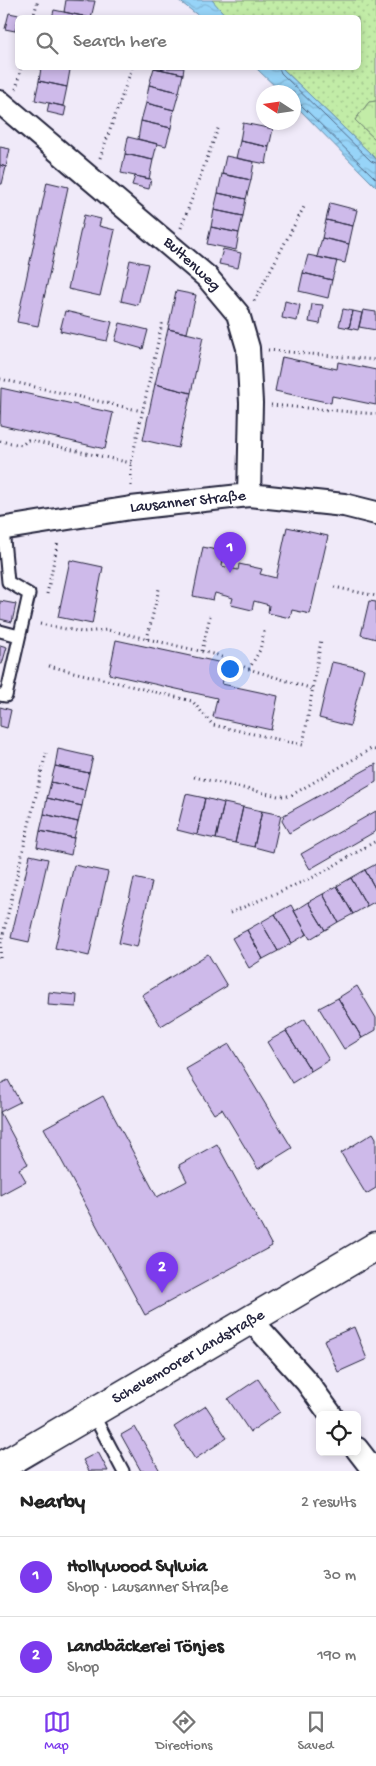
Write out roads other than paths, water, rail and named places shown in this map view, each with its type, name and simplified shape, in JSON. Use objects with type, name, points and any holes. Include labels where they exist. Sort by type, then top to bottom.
[{"type":"street","name":"Bultenweg","points":[[0,102],[207,277],[238,314],[248,348],[250,403],[249,495]]},
{"type":"street","name":"Lausanner Straße","points":[[2,529],[131,508],[249,495],[344,506],[376,514]]},
{"type":"street","name":"Schevemoorer Landstraße","points":[[0,1467],[252,1321],[376,1246]]},
{"type":"street","points":[[252,1321],[307,1382],[328,1411]]},
{"type":"street","points":[[361,1454],[374,1471]]},
{"type":"lane","points":[[0,695],[6,696],[29,594],[8,582],[2,529]]},
{"type":"lane","points":[[0,632],[19,636]]},
{"type":"lane","points":[[93,1414],[123,1471]]},
{"type":"water","points":[[178,0],[212,0],[225,15],[197,15]]},
{"type":"water","points":[[258,70],[284,70],[300,85],[274,85]]},
{"type":"water","points":[[301,86],[376,159],[376,187],[301,111]]},
{"type":"place","name":"Hollywood Sylwia","points":[[230,573]]},
{"type":"place","name":"Landbäckerei Tönjes","points":[[162,1293]]}]
